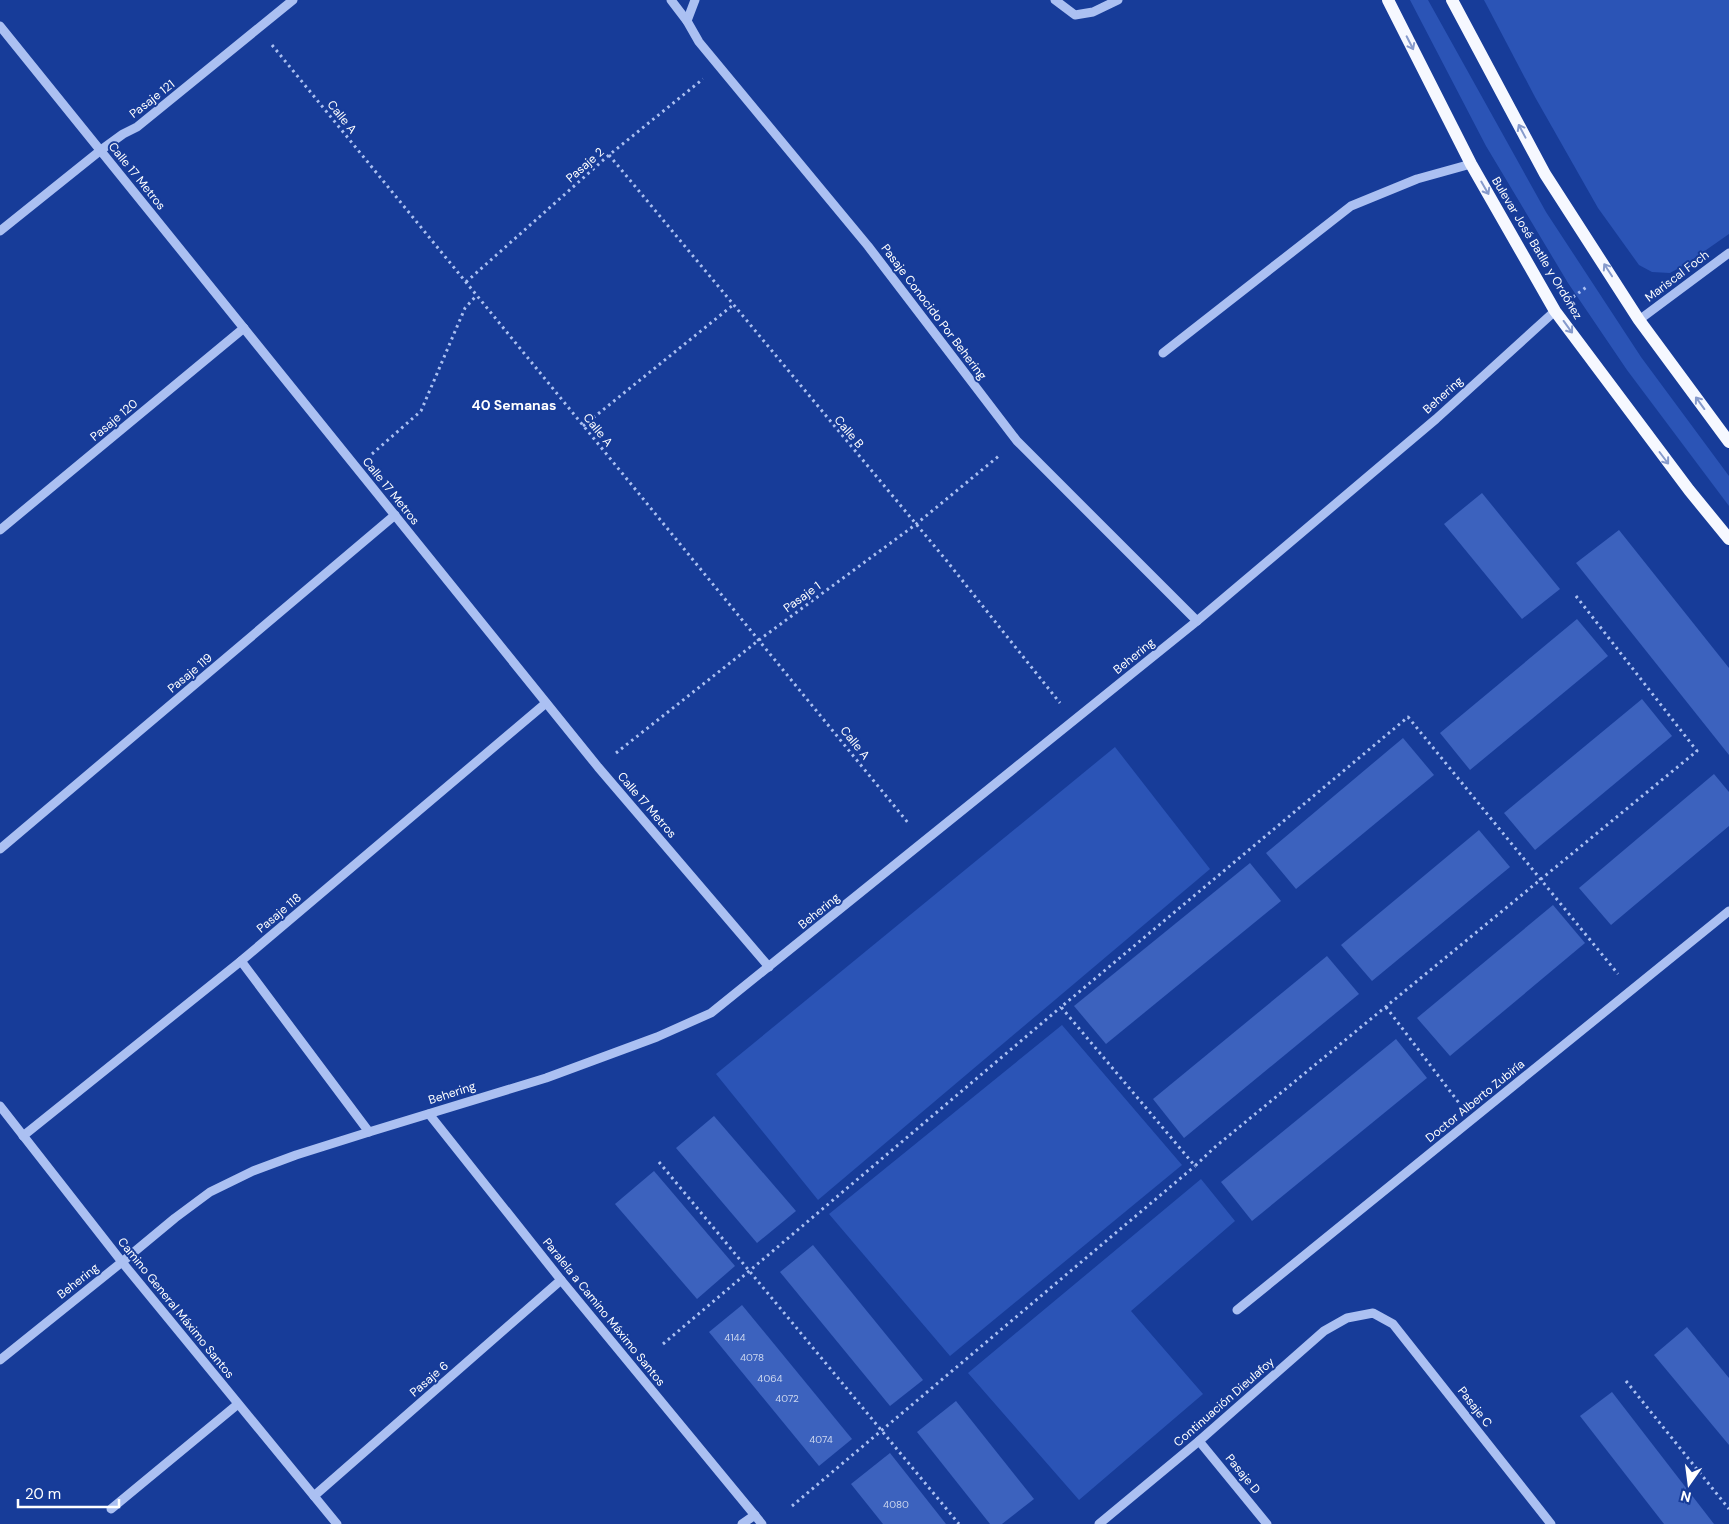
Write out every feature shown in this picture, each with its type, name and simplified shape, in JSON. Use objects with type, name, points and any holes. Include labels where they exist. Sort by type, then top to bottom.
[{"type":"main road","name":"Bulevar José Batlle y Ordóñez","points":[[1388,0],[1471,164],[1556,311],[1689,490],[1729,539]]},
{"type":"main road","points":[[1452,0],[1545,174],[1639,320],[1729,442]]},
{"type":"street","name":"Pasaje 121","points":[[0,231],[100,150],[137,127],[293,0]]},
{"type":"street","name":"Pasaje Conocido Por Behering","points":[[672,0],[687,20],[699,42],[868,246],[1017,441],[1197,621]]},
{"type":"street","points":[[687,20],[695,0]]},
{"type":"street","points":[[1055,0],[1075,14],[1093,12],[1118,0]]},
{"type":"street","name":"Calle 17 Metros","points":[[0,26],[598,767],[769,967]]},
{"type":"street","points":[[1163,353],[1351,206],[1417,179],[1471,164]]},
{"type":"street","name":"Mariscal Foch","points":[[1639,320],[1729,253]]},
{"type":"street","name":"Behering","points":[[0,1360],[175,1218],[210,1192],[253,1171],[296,1155],[546,1078],[657,1037],[711,1013],[1197,621],[1436,419],[1556,311]]},
{"type":"street","name":"Pasaje 120","points":[[0,530],[244,328]]},
{"type":"street","name":"Pasaje 119","points":[[0,849],[395,516]]},
{"type":"street","name":"Pasaje 118","points":[[23,1136],[241,961],[546,703]]},
{"type":"street","name":"Doctor Alberto Zubiría","points":[[1237,1310],[1729,911]]},
{"type":"street","points":[[241,961],[369,1132]]},
{"type":"street","name":"Camino General Máximo Santos","points":[[0,1106],[122,1262],[337,1524]]},
{"type":"street","name":"Paralela a Camino Máximo Santos","points":[[429,1114],[762,1524]]},
{"type":"street","name":"Pasaje 6","points":[[314,1496],[562,1280]]},
{"type":"street","name":"Continuación Dieulafoy","points":[[1099,1524],[1199,1441],[1324,1331],[1347,1318],[1373,1313]]},
{"type":"street","name":"Pasaje C","points":[[1373,1313],[1393,1324],[1551,1524]]},
{"type":"street","points":[[111,1509],[238,1404]]},
{"type":"street","name":"Pasaje D","points":[[1199,1441],[1267,1524]]},
{"type":"street","points":[[742,1524],[755,1515]]},
{"type":"path","name":"Calle A","points":[[259,29],[924,842]]},
{"type":"path","name":"Pasaje 2","points":[[466,282],[609,155],[719,66]]},
{"type":"path","name":"Calle B","points":[[609,155],[946,560],[1074,721]]},
{"type":"path","points":[[1556,311],[1608,270]]},
{"type":"path","points":[[356,467],[421,411],[465,308],[477,296]]},
{"type":"path","points":[[583,426],[733,305]]},
{"type":"path","name":"Pasaje 1","points":[[598,767],[759,640],[915,525],[1017,441]]},
{"type":"path","points":[[792,1506],[1195,1166],[1215,1147],[1697,751],[1576,596]]},
{"type":"path","points":[[663,1344],[1061,1007],[1408,717],[1631,991]]},
{"type":"path","points":[[1061,1007],[1195,1166]]},
{"type":"path","points":[[1386,1007],[1472,1120]]},
{"type":"path","points":[[659,1162],[959,1524]]},
{"type":"path","points":[[1626,1381],[1729,1510]]},
{"type":"shaded area","points":[[1410,0],[1428,0],[1546,212],[1641,357],[1729,476],[1729,506],[1627,370],[1568,283],[1486,146]]},
{"type":"shaded area","points":[[1484,0],[1729,0],[1729,234],[1670,273],[1652,272],[1639,265],[1598,208],[1535,97]]},
{"type":"shaded area","points":[[1115,747],[1210,869],[818,1200],[716,1074]]},
{"type":"shaded area","points":[[1062,1025],[1182,1165],[950,1356],[829,1214]]},
{"type":"shaded area","points":[[1201,1179],[1235,1221],[1131,1311],[1203,1394],[1079,1500],[968,1373]]},
{"type":"building","points":[[1482,493],[1560,589],[1522,619],[1444,524]]},
{"type":"building","points":[[1619,530],[1729,668],[1729,755],[1576,563]]},
{"type":"building","points":[[1577,619],[1608,656],[1470,770],[1440,733]]},
{"type":"building","points":[[1642,699],[1672,736],[1535,850],[1504,813]]},
{"type":"building","points":[[1403,738],[1434,775],[1296,889],[1266,853]]},
{"type":"building","points":[[1714,774],[1729,792],[1729,826],[1611,925],[1579,888]]},
{"type":"building","points":[[1479,830],[1510,867],[1372,981],[1341,945]]},
{"type":"building","points":[[1250,863],[1281,901],[1106,1044],[1074,1006]]},
{"type":"building","points":[[1553,905],[1585,943],[1450,1056],[1417,1018]]},
{"type":"building","points":[[1327,956],[1359,994],[1184,1138],[1153,1099]]},
{"type":"building","points":[[1396,1039],[1427,1078],[1252,1221],[1221,1182]]},
{"type":"building","points":[[714,1116],[796,1211],[757,1243],[676,1148]]},
{"type":"building","points":[[654,1171],[735,1266],[697,1299],[615,1204]]},
{"type":"building","points":[[813,1245],[923,1380],[890,1406],[780,1272]]},
{"type":"building","points":[[742,1305],[852,1439],[819,1466],[709,1332]]},
{"type":"building","points":[[1687,1327],[1729,1378],[1729,1445],[1654,1355]]},
{"type":"building","points":[[1612,1392],[1714,1524],[1664,1524],[1580,1416]]},
{"type":"building","points":[[956,1401],[1034,1499],[1002,1524],[990,1524],[917,1432]]},
{"type":"building","points":[[890,1453],[946,1524],[883,1524],[851,1484]]},
{"type":"district","name":"40 Semanas","points":[[514,405]]}]
